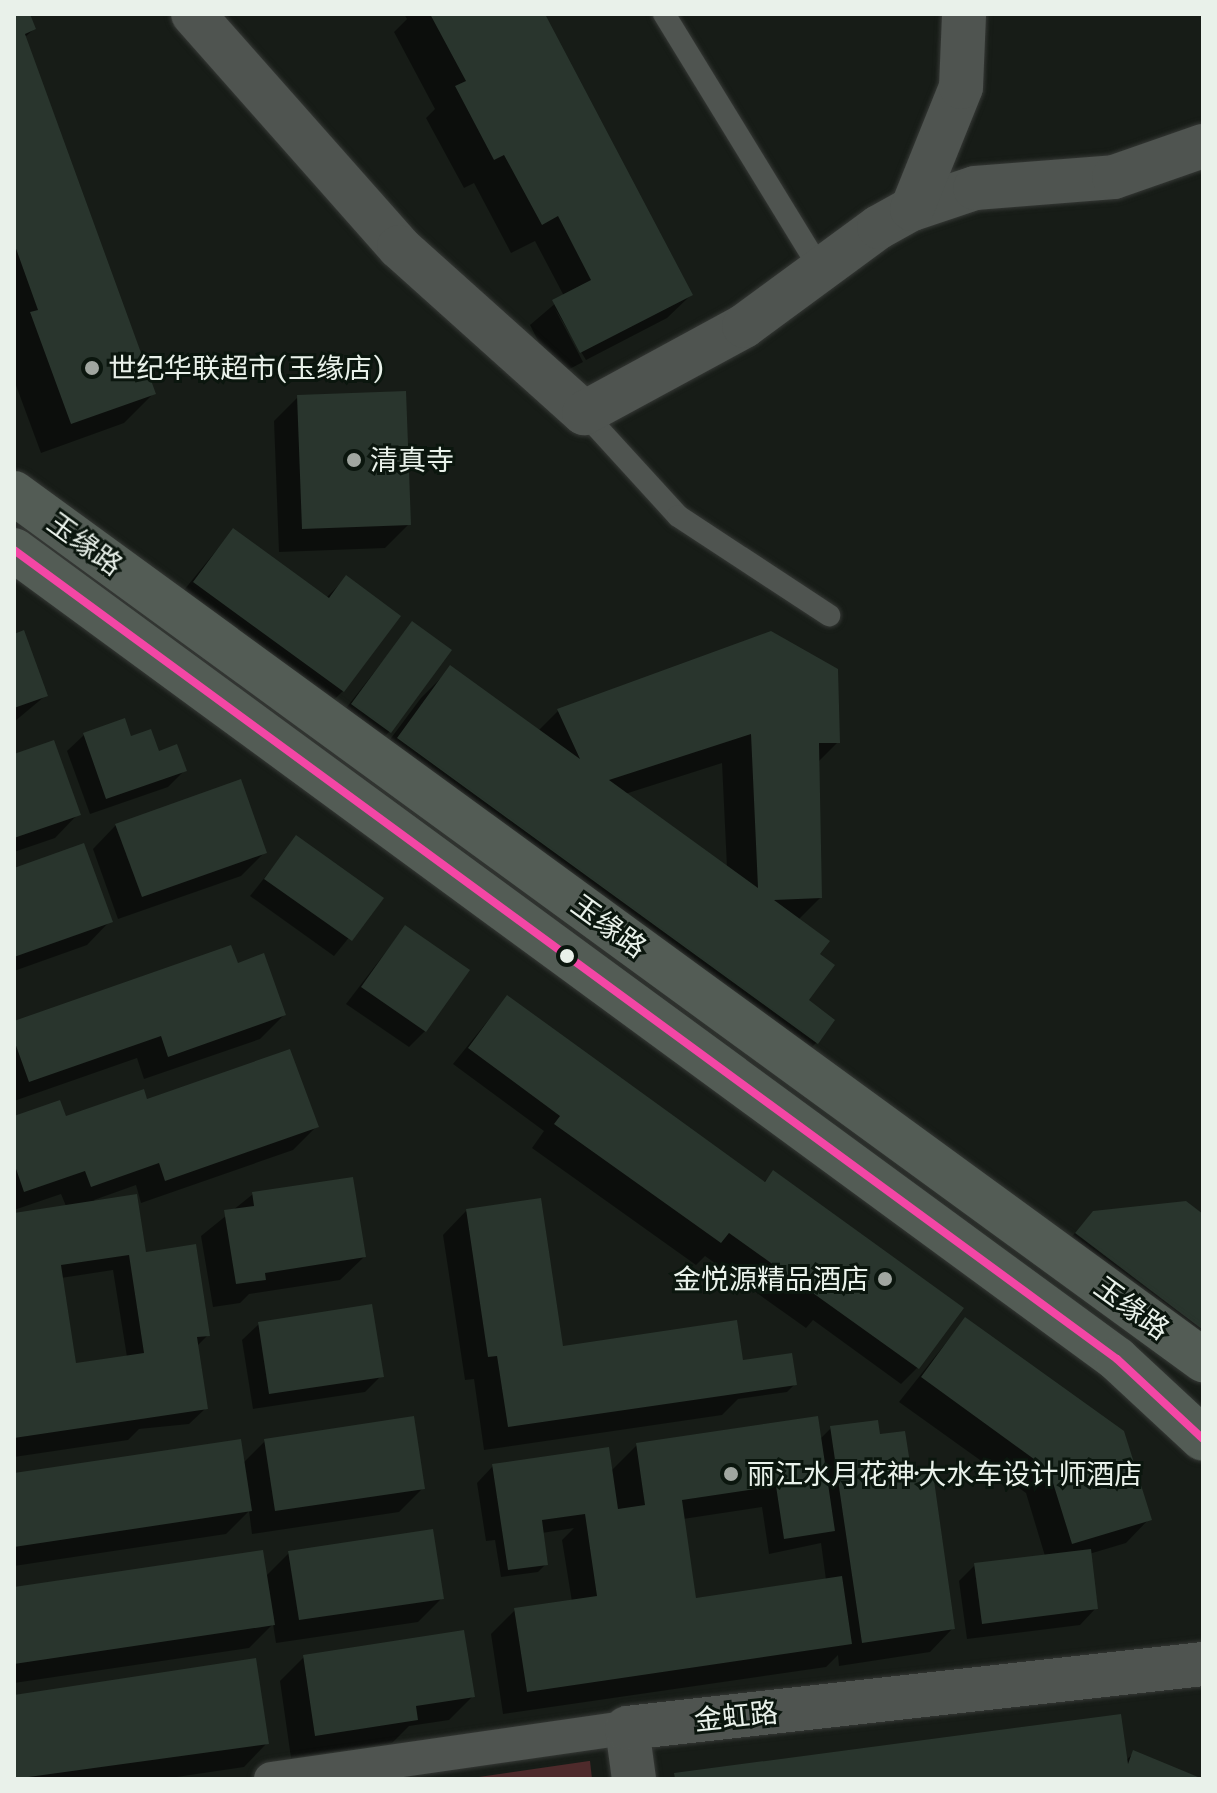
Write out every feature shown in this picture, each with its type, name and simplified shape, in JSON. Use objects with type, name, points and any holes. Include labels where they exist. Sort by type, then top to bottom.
[{"type":"main road","name":"玉缘路","points":[[14,493],[1203,1360]]},
{"type":"main road","points":[[14,550],[1117,1359],[1203,1439]]},
{"type":"street","points":[[193,14],[399,247],[584,413],[744,326],[912,209],[975,188],[1114,177],[1203,146]]},
{"type":"street","points":[[912,209],[961,87],[964,14]]},
{"type":"street","name":"金虹路","points":[[271,1779],[627,1728],[1203,1664]]},
{"type":"street","points":[[627,1728],[634,1779]]},
{"type":"lane","points":[[664,14],[821,270]]},
{"type":"lane","points":[[584,413],[678,516],[829,615]]},
{"type":"shaded area","points":[[589,1761],[592,1779],[465,1779]]},
{"type":"building","points":[[14,14],[30,14],[36,29],[25,34],[156,394],[71,424],[30,312],[38,310],[14,243]]},
{"type":"building","points":[[430,14],[545,14],[693,295],[580,353],[552,300],[591,280],[558,216],[542,225],[504,155],[494,160],[455,86],[466,81]]},
{"type":"building","name":"清真寺","points":[[406,391],[411,525],[302,529],[297,395]]},
{"type":"building","points":[[233,528],[329,598],[346,575],[401,616],[344,692],[193,582]]},
{"type":"building","points":[[412,621],[452,650],[391,733],[351,704]]},
{"type":"building","points":[[24,630],[48,696],[14,708],[14,634]]},
{"type":"building","points":[[771,631],[838,669],[840,743],[819,743],[822,898],[774,900],[830,941],[820,954],[835,965],[809,1000],[835,1020],[818,1044],[397,738],[450,665],[580,759],[557,709]],"holes":[[[751,734],[758,888],[609,780]]]},
{"type":"building","points":[[125,718],[131,736],[151,729],[159,751],[177,744],[187,771],[106,799],[83,733]]},
{"type":"building","points":[[54,740],[81,815],[14,838],[14,754]]},
{"type":"building","points":[[241,779],[267,853],[142,897],[115,824]]},
{"type":"building","points":[[296,835],[384,898],[352,941],[264,879]]},
{"type":"building","points":[[84,843],[113,922],[14,957],[14,868]]},
{"type":"building","points":[[405,925],[470,970],[426,1032],[361,987]]},
{"type":"building","points":[[231,945],[238,963],[264,953],[286,1015],[168,1057],[161,1036],[29,1082],[14,1040],[14,1021]]},
{"type":"building","points":[[507,995],[765,1182],[773,1170],[964,1308],[919,1369],[729,1233],[721,1243],[554,1124],[560,1116],[468,1048]]},
{"type":"building","points":[[290,1049],[319,1127],[165,1181],[159,1163],[91,1187],[85,1171],[24,1192],[14,1163],[14,1116],[60,1100],[66,1116],[144,1089],[147,1099]]},
{"type":"building","points":[[353,1177],[366,1257],[265,1273],[266,1280],[236,1284],[224,1210],[254,1206],[252,1192]]},
{"type":"building","points":[[137,1194],[146,1252],[196,1244],[210,1336],[197,1337],[208,1409],[14,1438],[14,1213]],"holes":[[[129,1255],[144,1353],[76,1363],[61,1265]]]},
{"type":"building","points":[[541,1198],[563,1346],[737,1320],[743,1360],[792,1353],[797,1385],[508,1427],[497,1356],[488,1357],[466,1209]]},
{"type":"building","points":[[1186,1201],[1203,1214],[1203,1330],[1075,1233],[1093,1211]]},
{"type":"building","points":[[372,1304],[384,1377],[269,1394],[258,1322]]},
{"type":"building","points":[[965,1317],[1124,1431],[1152,1520],[1072,1544],[1049,1470],[921,1377]]},
{"type":"building","points":[[414,1416],[425,1489],[275,1511],[264,1439]]},
{"type":"building","points":[[818,1416],[835,1531],[784,1539],[776,1486],[682,1500],[696,1598],[842,1576],[852,1644],[527,1692],[514,1608],[597,1596],[585,1514],[542,1520],[548,1565],[508,1570],[492,1464],[609,1447],[618,1509],[645,1505],[636,1443]]},
{"type":"building","points":[[878,1420],[880,1434],[905,1431],[912,1476],[933,1473],[955,1629],[862,1643],[830,1426]]},
{"type":"building","points":[[241,1439],[252,1511],[14,1547],[14,1473]]},
{"type":"building","points":[[433,1529],[444,1599],[299,1620],[288,1551]]},
{"type":"building","points":[[1091,1549],[1098,1609],[982,1624],[974,1563]]},
{"type":"building","points":[[263,1550],[275,1625],[14,1664],[14,1587]]},
{"type":"building","points":[[464,1630],[475,1697],[416,1706],[418,1720],[315,1736],[303,1655]]},
{"type":"building","points":[[256,1658],[269,1744],[14,1779],[14,1695]]},
{"type":"building","points":[[1121,1714],[1128,1764],[1133,1750],[1203,1779],[675,1779],[674,1773]]},
{"type":"transit line","points":[[14,550],[1117,1359],[1203,1439]]},
{"type":"place","name":"世纪华联超市(玉缘店)","points":[[92,368]]},
{"type":"place","name":"清真寺","points":[[354,460]]},
{"type":"place","name":"金悦源精品酒店","points":[[885,1279]]},
{"type":"place","name":"丽江水月花神·大水车设计师酒店","points":[[731,1474]]}]
